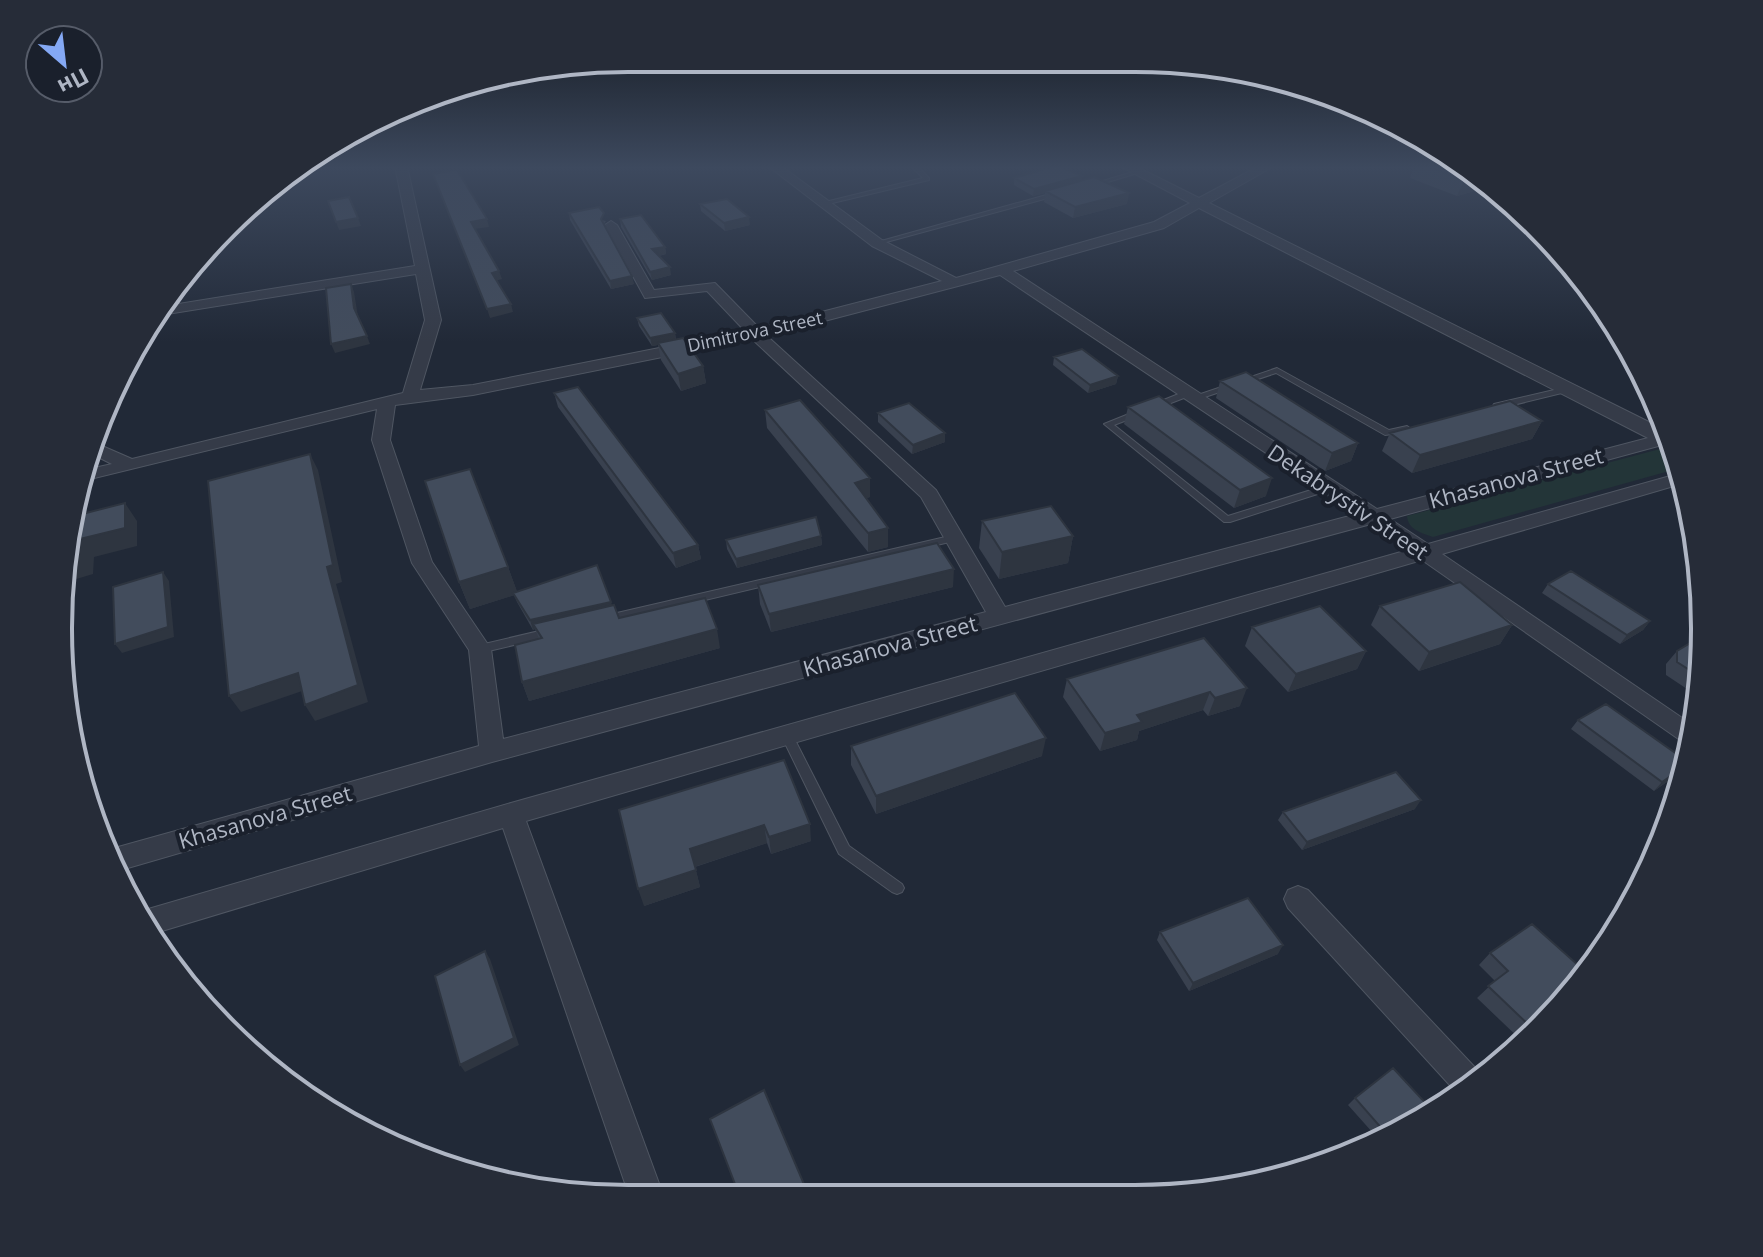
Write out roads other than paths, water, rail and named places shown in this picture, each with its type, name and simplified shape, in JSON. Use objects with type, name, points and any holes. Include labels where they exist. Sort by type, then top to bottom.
[{"type":"street","points":[[410,396],[433,320],[413,225]]},
{"type":"street","points":[[611,225],[650,295],[710,286],[755,333],[929,494],[1000,617]]},
{"type":"street","points":[[853,225],[877,243],[954,282]]},
{"type":"street","name":"Dimitrova Street","points":[[94,474],[410,396],[473,390],[755,333],[1002,270],[1160,225]]},
{"type":"street","points":[[1240,225],[1654,431]]},
{"type":"street","points":[[173,309],[422,269]]},
{"type":"street","name":"Dekabrystiv Street","points":[[1002,270],[1372,515],[1681,730]]},
{"type":"street","points":[[387,402],[381,440],[422,563],[480,649],[492,752]]},
{"type":"street","name":"Khasanova Street","points":[[121,858],[492,752],[1658,441]]},
{"type":"street","points":[[102,452],[130,465]]},
{"type":"street","name":"Khasanova Street","points":[[155,920],[511,814],[1671,481]]},
{"type":"street","points":[[511,814],[643,1185]]},
{"type":"street","points":[[1298,899],[1463,1077]]},
{"type":"lane","points":[[877,243],[944,225]]},
{"type":"lane","points":[[1327,488],[1227,520],[1108,424],[1277,370],[1388,433],[1418,426]]},
{"type":"lane","points":[[1492,408],[1567,389]]},
{"type":"lane","points":[[587,624],[954,538]]},
{"type":"lane","points":[[480,649],[572,628]]},
{"type":"lane","points":[[787,735],[844,850],[897,888]]}]
